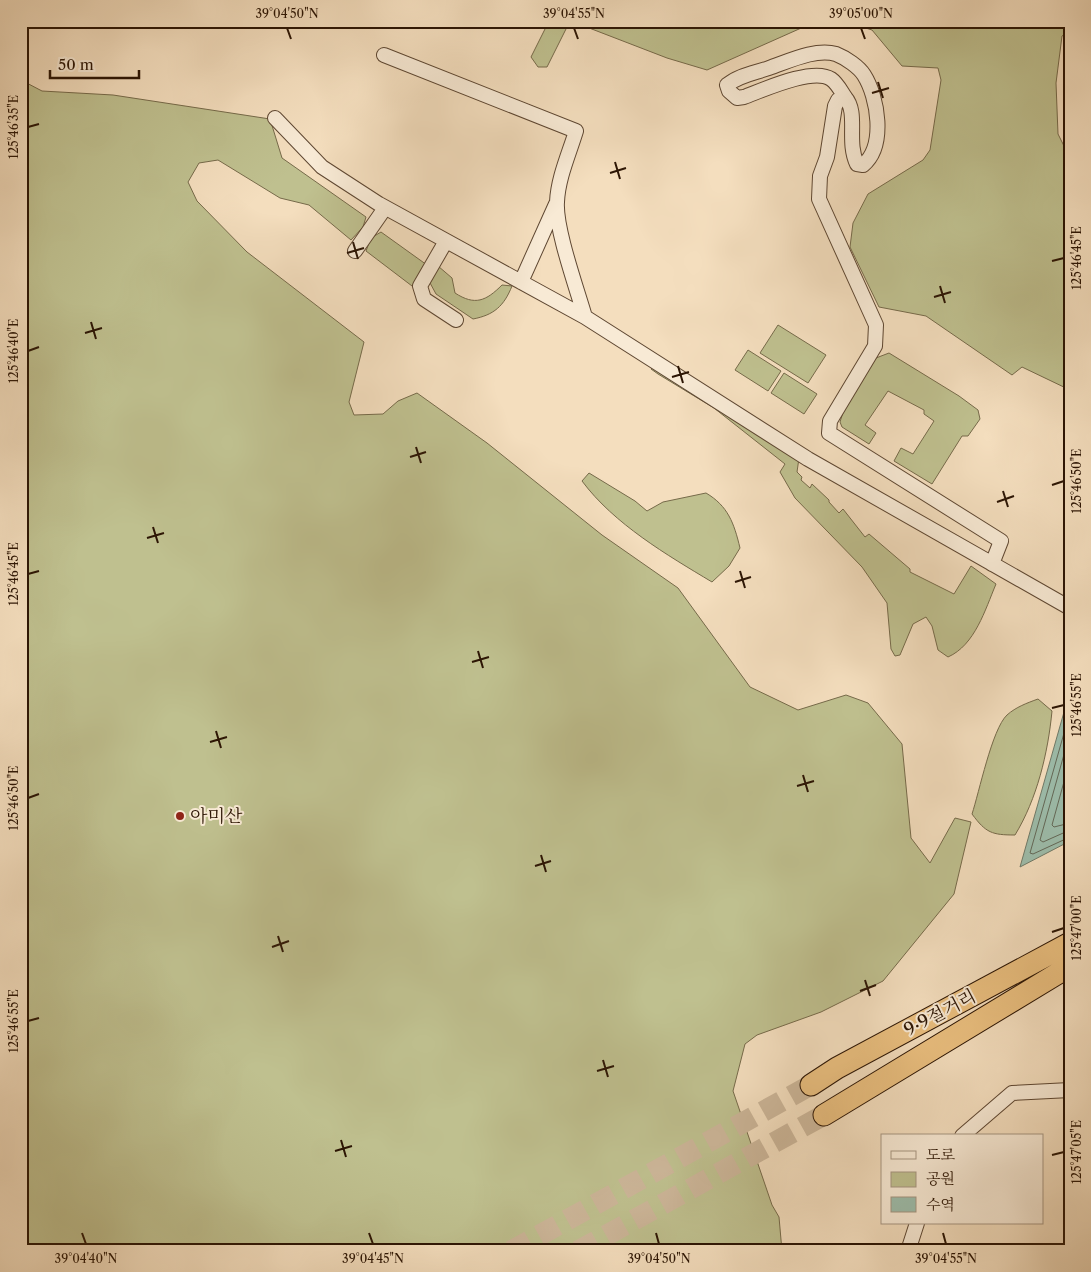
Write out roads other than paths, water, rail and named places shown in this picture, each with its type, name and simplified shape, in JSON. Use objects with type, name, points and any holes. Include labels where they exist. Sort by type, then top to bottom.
[{"type":"highway","name":"9·9절거리","points":[[811,1084],[1070,943]]},
{"type":"highway","name":"9·9절거리","points":[[824,1115],[1070,966]]},
{"type":"street","points":[[823,52],[837,54],[863,73],[870,87],[876,110],[876,137],[869,160],[863,165],[856,164],[852,154],[852,110],[845,97],[831,78],[820,75],[806,76],[736,98],[729,91],[728,85],[735,79],[792,59],[823,52]]},
{"type":"street","points":[[384,55],[576,131],[559,185],[556,204],[520,282]]},
{"type":"street","points":[[845,97],[838,100],[834,106],[827,157],[820,176],[819,200],[876,325],[875,346],[830,421],[829,433],[1001,541],[992,564]]},
{"type":"street","points":[[275,118],[322,167],[385,208],[585,317],[808,459],[1070,608]]},
{"type":"street","points":[[556,204],[561,231],[585,317]]},
{"type":"street","points":[[355,251],[385,208]]},
{"type":"street","points":[[446,241],[420,286],[424,299],[456,320]]},
{"type":"street","points":[[964,1134],[1012,1093],[1070,1090]]},
{"type":"street","points":[[908,1251],[917,1224]]},
{"type":"water","points":[[1066,705],[1070,708],[1070,841],[1020,867]]},
{"type":"tunnel","points":[[511,1251],[811,1085]]},
{"type":"tunnel","points":[[578,1251],[824,1115]]},
{"type":"place","name":"아미산","points":[[180,816]]}]
